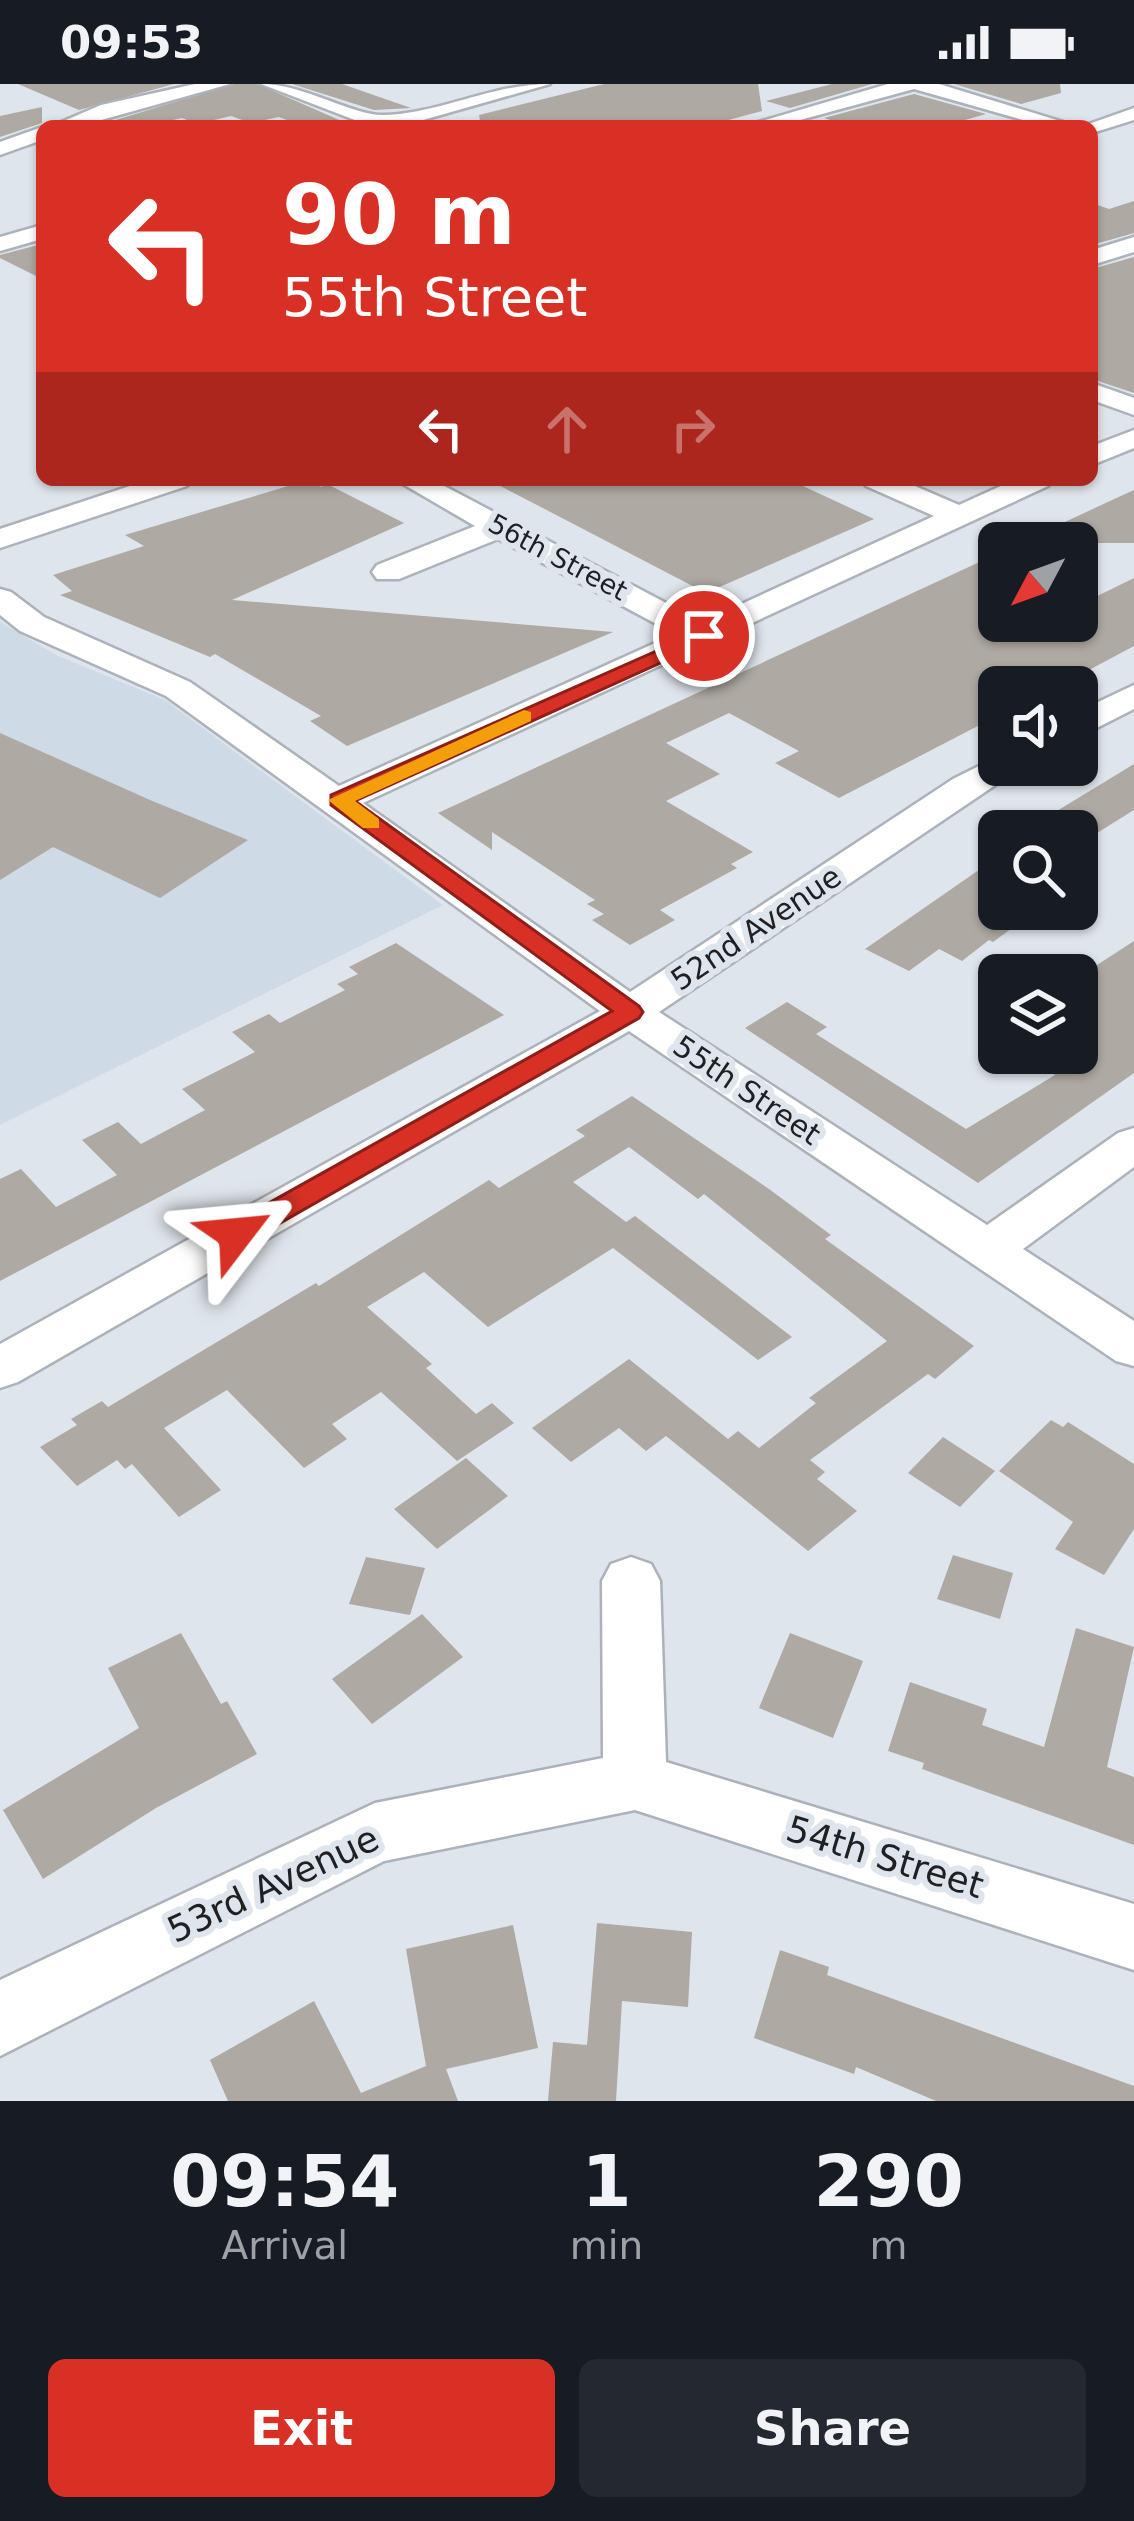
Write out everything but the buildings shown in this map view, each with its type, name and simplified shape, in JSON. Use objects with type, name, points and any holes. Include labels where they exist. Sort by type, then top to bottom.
[{"type":"street","points":[[79,120],[221,84]]},
{"type":"street","points":[[270,84],[367,120]]},
{"type":"street","points":[[400,120],[541,84]]},
{"type":"street","points":[[778,120],[914,84],[1044,120]]},
{"type":"street","points":[[1099,133],[1134,114]]},
{"type":"street","points":[[0,149],[36,136]]},
{"type":"street","points":[[0,244],[36,234]]},
{"type":"street","points":[[1098,256],[1134,244]]},
{"type":"street","points":[[1098,393],[1134,407]]},
{"type":"street","points":[[1098,453],[1134,438]]},
{"type":"street","points":[[0,538],[159,486]]},
{"type":"street","name":"56th Street","points":[[423,486],[704,636]]},
{"type":"street","points":[[890,486],[957,515]]},
{"type":"street","points":[[339,800],[1024,486]]},
{"type":"street","points":[[388,572],[502,527]]},
{"type":"street","name":"55th Street","points":[[0,599],[32,624],[178,688],[630,1012],[1134,1347]]},
{"type":"street","points":[[1098,715],[1134,695]]},
{"type":"street","name":"52nd Avenue","points":[[0,1368],[630,1012],[978,781]]},
{"type":"street","points":[[985,1251],[1134,1144]]},
{"type":"street","points":[[631,1582],[635,1780]]},
{"type":"street","name":"54th Street","points":[[635,1780],[1134,1937]]},
{"type":"street","name":"53rd Avenue","points":[[0,2021],[17,2008],[229,1901],[375,1833],[635,1780]]},
{"type":"shaded area","points":[[0,622],[58,656],[165,700],[443,905],[0,1125]]},
{"type":"slow traffic","points":[[371,823],[339,800],[524,717]]},
{"type":"route","points":[[236,1234],[630,1012],[339,800],[704,636]]}]
